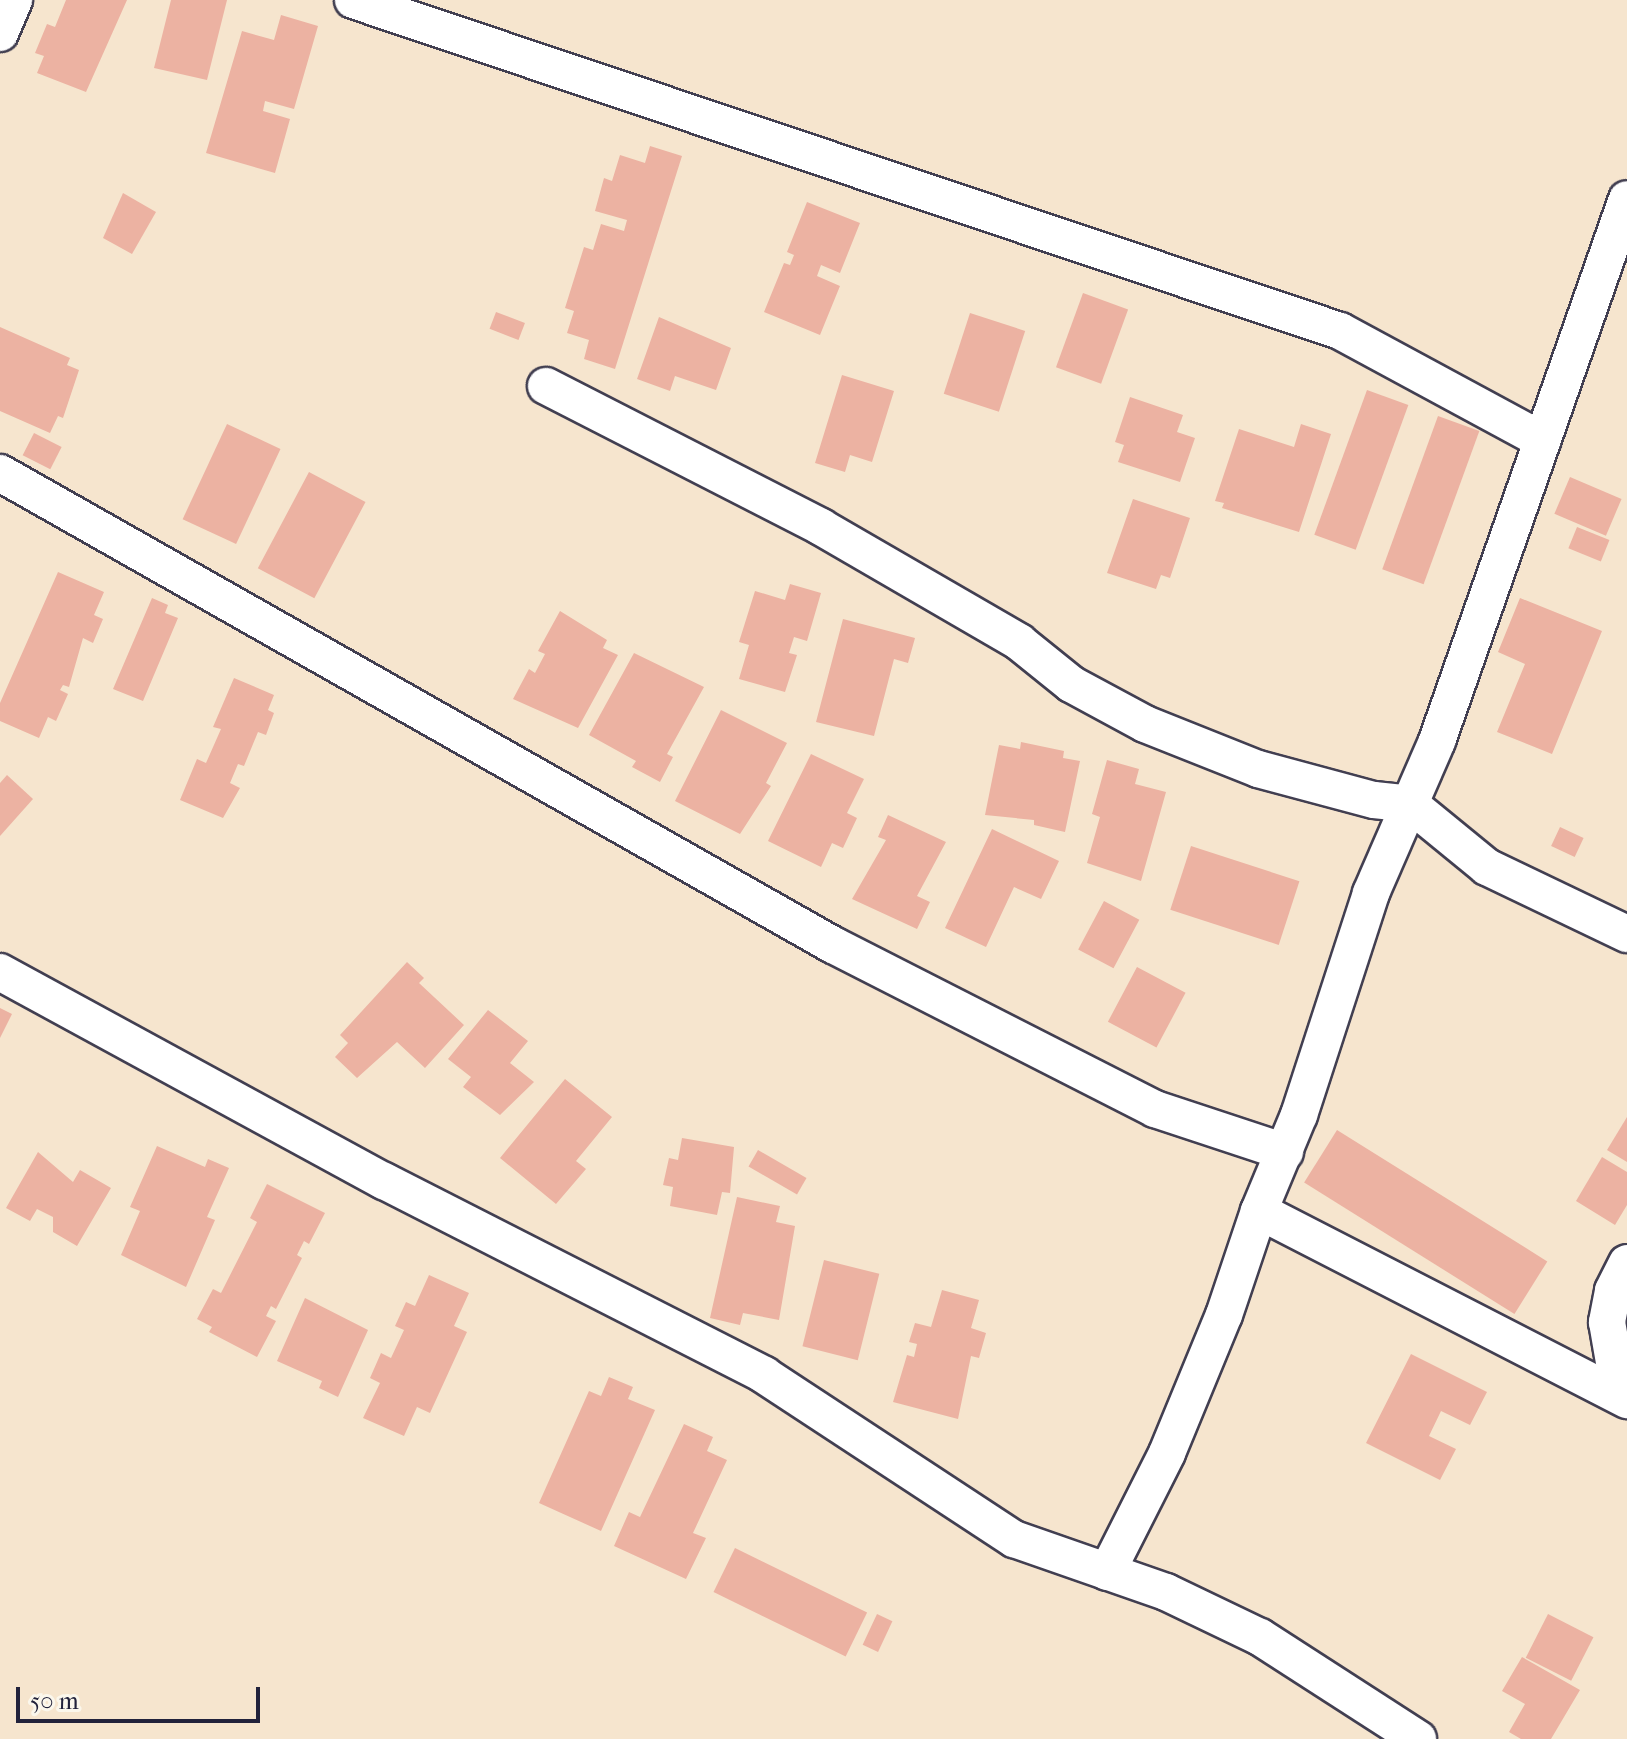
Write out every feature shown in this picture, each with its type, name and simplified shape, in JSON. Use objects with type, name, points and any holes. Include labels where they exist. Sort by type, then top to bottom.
[{"type":"street","points":[[0,33],[14,0]]},
{"type":"street","points":[[353,0],[1340,331],[1542,440]]},
{"type":"street","points":[[1107,1572],[1173,1439],[1224,1315],[1259,1211],[1285,1152],[1371,893],[1410,804],[1627,199]]},
{"type":"street","points":[[546,386],[821,527],[1019,642],[1071,684],[1145,724],[1258,769],[1374,800],[1410,804],[1487,867],[1627,934]]},
{"type":"street","points":[[0,473],[833,945],[1155,1109],[1285,1152]]},
{"type":"street","points":[[0,972],[384,1181],[764,1375],[1014,1539],[1166,1592],[1260,1637],[1418,1739]]},
{"type":"street","points":[[1259,1211],[1627,1400]]},
{"type":"street","points":[[1627,1263],[1613,1291],[1607,1322],[1615,1368],[1627,1394]]},
{"type":"building","points":[[66,0],[127,0],[86,92],[37,73],[44,56],[35,53],[47,24],[55,27]]},
{"type":"building","points":[[171,0],[227,0],[207,80],[154,68]]},
{"type":"building","points":[[281,15],[318,26],[294,109],[265,101],[263,111],[290,119],[275,173],[206,153],[242,31],[274,40]]},
{"type":"building","points":[[650,146],[682,156],[615,369],[584,359],[589,340],[567,333],[574,311],[565,308],[584,247],[593,250],[601,224],[624,231],[627,220],[595,211],[604,178],[612,181],[620,155],[645,163]]},
{"type":"building","points":[[123,193],[156,212],[132,254],[103,238]]},
{"type":"building","points":[[807,202],[860,223],[840,273],[821,265],[817,276],[840,286],[820,335],[764,312],[784,263],[790,265],[794,255],[787,252]]},
{"type":"building","points":[[1083,293],[1128,309],[1101,384],[1056,367]]},
{"type":"building","points":[[496,312],[525,323],[518,340],[490,329]]},
{"type":"building","points":[[970,313],[1025,331],[999,412],[944,394]]},
{"type":"building","points":[[659,317],[731,348],[716,390],[675,376],[670,391],[637,379]]},
{"type":"building","points":[[0,327],[70,358],[67,365],[79,370],[63,418],[58,416],[50,433],[0,411]]},
{"type":"building","points":[[842,375],[894,391],[872,462],[850,455],[845,472],[815,463]]},
{"type":"building","points":[[1367,390],[1408,405],[1356,550],[1314,535]]},
{"type":"building","points":[[1130,397],[1183,415],[1177,432],[1195,438],[1180,482],[1118,462],[1124,445],[1115,442]]},
{"type":"building","points":[[1438,416],[1479,431],[1424,584],[1382,569]]},
{"type":"building","points":[[227,424],[280,449],[236,544],[183,519]]},
{"type":"building","points":[[1301,424],[1331,434],[1299,532],[1222,508],[1224,503],[1215,501],[1239,429],[1294,447]]},
{"type":"building","points":[[34,433],[62,447],[50,469],[23,455]]},
{"type":"building","points":[[309,472],[366,502],[314,598],[258,568]]},
{"type":"building","points":[[1570,477],[1622,499],[1606,536],[1554,514]]},
{"type":"building","points":[[1133,499],[1190,518],[1170,578],[1161,575],[1156,589],[1107,573]]},
{"type":"building","points":[[1577,527],[1609,540],[1601,561],[1568,548]]},
{"type":"building","points":[[58,572],[104,592],[94,615],[103,619],[93,643],[83,638],[69,687],[63,685],[60,690],[68,694],[56,721],[48,717],[39,738],[0,721],[0,703]]},
{"type":"building","points":[[790,584],[821,593],[807,641],[794,637],[789,653],[797,655],[785,692],[739,679],[749,645],[739,642],[755,591],[785,600]]},
{"type":"building","points":[[152,598],[168,605],[165,613],[178,618],[143,701],[113,689]]},
{"type":"building","points":[[1520,598],[1602,631],[1552,754],[1497,732],[1525,664],[1498,652]]},
{"type":"building","points":[[560,611],[607,640],[603,648],[618,655],[578,728],[513,699],[529,669],[535,673],[545,654],[538,651]]},
{"type":"building","points":[[843,619],[915,638],[908,663],[894,659],[874,736],[816,722]]},
{"type":"building","points":[[634,653],[704,687],[667,754],[673,757],[660,782],[632,767],[636,761],[589,735]]},
{"type":"building","points":[[234,678],[274,695],[268,710],[274,713],[266,735],[258,732],[244,766],[238,764],[230,783],[240,788],[223,818],[180,800],[197,759],[206,763],[221,729],[213,727]]},
{"type":"building","points":[[721,710],[787,743],[766,783],[771,786],[740,834],[675,801]]},
{"type":"building","points":[[1021,742],[1064,751],[1063,758],[1080,761],[1065,832],[1034,825],[1034,820],[985,815],[999,745],[1020,749]]},
{"type":"building","points":[[811,754],[864,779],[847,813],[857,818],[843,848],[832,843],[821,867],[768,841]]},
{"type":"building","points":[[1107,760],[1139,769],[1135,784],[1166,792],[1141,881],[1087,863],[1100,817],[1092,814]]},
{"type":"building","points":[[7,775],[33,799],[0,836],[0,783]]},
{"type":"building","points":[[888,815],[946,842],[917,896],[930,902],[917,929],[852,899],[886,840],[878,837]]},
{"type":"building","points":[[1560,827],[1584,838],[1575,857],[1551,846]]},
{"type":"building","points":[[992,829],[1059,861],[1041,899],[1014,887],[986,947],[945,928]]},
{"type":"building","points":[[1191,846],[1299,881],[1279,945],[1170,910]]},
{"type":"building","points":[[1104,901],[1139,920],[1113,968],[1078,950]]},
{"type":"building","points":[[407,962],[424,978],[419,983],[464,1025],[425,1068],[397,1042],[357,1078],[335,1057],[348,1043],[340,1035]]},
{"type":"building","points":[[1137,967],[1186,993],[1156,1048],[1108,1022]]},
{"type":"building","points":[[0,1008],[12,1014],[0,1038]]},
{"type":"building","points":[[488,1010],[528,1041],[510,1063],[534,1082],[500,1115],[463,1087],[471,1077],[448,1059]]},
{"type":"building","points":[[565,1079],[612,1117],[576,1161],[586,1169],[556,1204],[500,1158]]},
{"type":"building","points":[[1627,1117],[1627,1162],[1607,1150]]},
{"type":"building","points":[[1337,1130],[1547,1261],[1514,1314],[1304,1183]]},
{"type":"building","points":[[682,1138],[734,1147],[730,1193],[722,1192],[717,1215],[670,1206],[673,1187],[663,1185],[669,1158],[678,1160]]},
{"type":"building","points":[[157,1146],[205,1167],[208,1159],[229,1168],[207,1217],[215,1220],[186,1287],[121,1255],[140,1211],[130,1207]]},
{"type":"building","points":[[758,1150],[806,1178],[797,1194],[748,1166]]},
{"type":"building","points":[[38,1152],[73,1182],[80,1170],[111,1188],[77,1246],[53,1232],[53,1217],[37,1209],[30,1221],[6,1208]]},
{"type":"building","points":[[1602,1157],[1627,1172],[1627,1205],[1615,1225],[1576,1201]]},
{"type":"building","points":[[267,1184],[325,1213],[309,1244],[304,1241],[297,1255],[302,1258],[276,1309],[271,1306],[266,1316],[276,1321],[257,1357],[209,1332],[212,1327],[197,1319],[213,1289],[221,1293],[257,1222],[250,1218]]},
{"type":"building","points":[[737,1197],[780,1206],[776,1222],[795,1226],[779,1320],[743,1313],[740,1325],[710,1318]]},
{"type":"building","points":[[824,1260],[879,1274],[858,1360],[802,1346]]},
{"type":"building","points":[[429,1275],[469,1293],[454,1326],[467,1332],[430,1413],[417,1407],[404,1436],[363,1418],[380,1383],[370,1378],[381,1353],[391,1358],[404,1330],[395,1326],[406,1302],[415,1306]]},
{"type":"building","points":[[942,1290],[979,1300],[971,1328],[986,1333],[979,1358],[971,1356],[958,1419],[893,1402],[907,1355],[914,1357],[917,1344],[909,1342],[915,1323],[931,1327]]},
{"type":"building","points":[[305,1298],[368,1330],[338,1397],[319,1388],[322,1381],[277,1361]]},
{"type":"building","points":[[1411,1354],[1487,1392],[1470,1425],[1441,1411],[1429,1436],[1456,1449],[1440,1480],[1366,1443]]},
{"type":"building","points":[[609,1377],[633,1387],[628,1399],[655,1410],[601,1531],[539,1503],[589,1391],[601,1396]]},
{"type":"building","points":[[684,1424],[713,1437],[707,1451],[727,1460],[693,1533],[706,1538],[686,1579],[614,1546],[629,1512],[640,1517]]},
{"type":"building","points":[[735,1548],[867,1612],[846,1656],[714,1592]]},
{"type":"building","points":[[877,1614],[892,1621],[878,1652],[863,1645]]},
{"type":"building","points":[[1548,1614],[1593,1637],[1571,1681],[1526,1658]]},
{"type":"building","points":[[1522,1657],[1580,1690],[1551,1739],[1521,1739],[1509,1732],[1525,1704],[1502,1691]]}]
